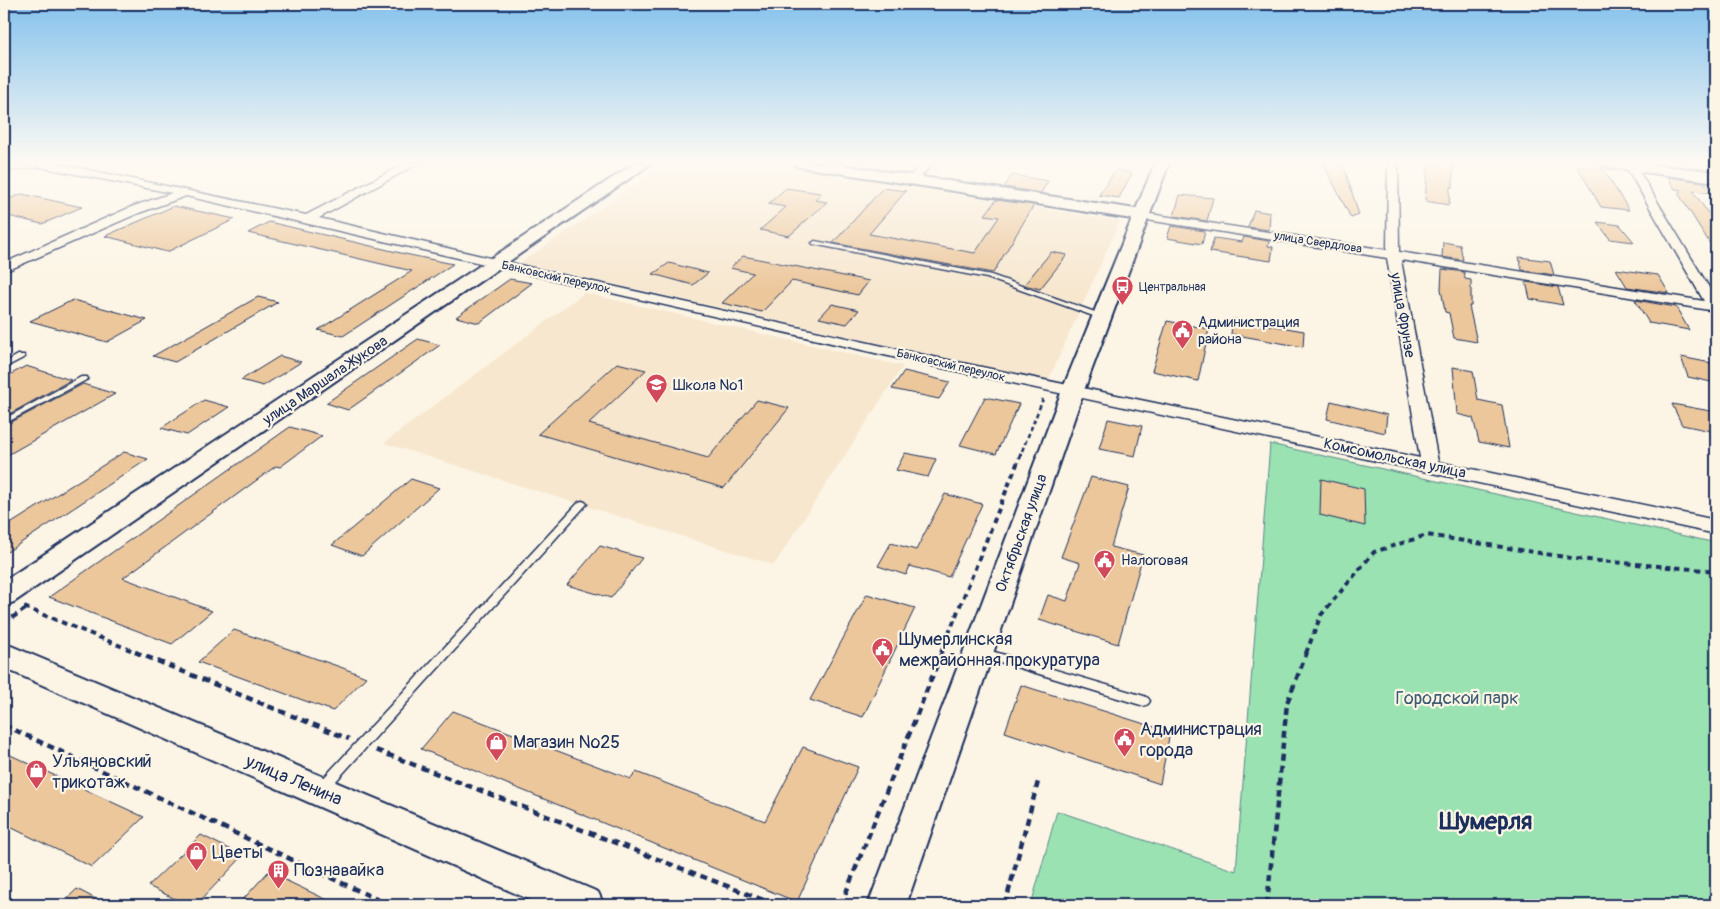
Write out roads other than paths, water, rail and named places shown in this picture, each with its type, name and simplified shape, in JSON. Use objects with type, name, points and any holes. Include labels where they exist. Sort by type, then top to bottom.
[{"type":"street","points":[[135,210],[136,205]]},
{"type":"street","points":[[4,268],[148,205]]},
{"type":"street","name":"Банковский переулок","points":[[250,205],[310,218],[498,264],[1060,390]]},
{"type":"street","points":[[310,218],[334,205]]},
{"type":"street","name":"улица Маршала Жукова","points":[[12,600],[583,205]]},
{"type":"street","name":"улица Свердлова","points":[[1078,205],[1393,254],[1716,308]]},
{"type":"street","name":"Октябрьская улица","points":[[887,905],[979,651],[1060,390],[1102,316],[1145,205]]},
{"type":"street","name":"улица Фрунзе","points":[[1393,205],[1393,254],[1430,465]]},
{"type":"street","points":[[1655,205],[1716,308]]},
{"type":"street","name":"Комсомольская улица","points":[[1060,390],[1430,465],[1716,527]]},
{"type":"street","name":"улица Ленина","points":[[4,656],[585,905]]},
{"type":"lane","points":[[815,243],[989,276],[1080,310],[1102,316]]},
{"type":"lane","points":[[4,366],[21,357]]},
{"type":"lane","points":[[4,422],[84,379]]},
{"type":"lane","points":[[319,791],[582,504]]},
{"type":"lane","points":[[979,651],[1144,701]]},
{"type":"place","name":"Центральная","points":[[1123,306]]},
{"type":"place","name":"Администрация района","points":[[1182,350]]},
{"type":"place","name":"Школа №1","points":[[657,404]]},
{"type":"place","name":"Налоговая","points":[[1105,579]]},
{"type":"place","name":"Шумерлинская межрайонная прокуратура","points":[[883,668]]},
{"type":"place","name":"Администрация города","points":[[1124,758]]},
{"type":"place","name":"Магазин №25","points":[[497,761]]},
{"type":"place","name":"Ульяновский трикотаж","points":[[36,790]]},
{"type":"place","name":"Цветы","points":[[196,871]]},
{"type":"place","name":"Познавайка","points":[[278,889]]},
{"type":"district","name":"Шумерля","points":[[1486,821]]},
{"type":"park label","name":"Городской парк","points":[[1457,698]]}]
